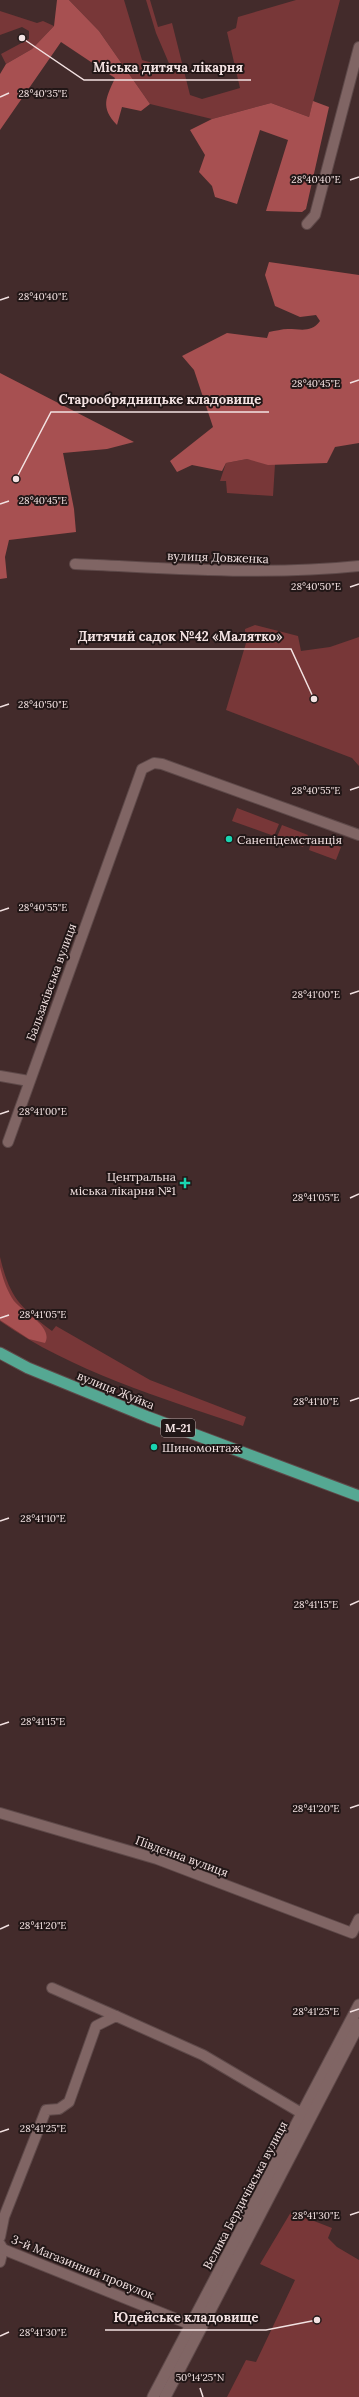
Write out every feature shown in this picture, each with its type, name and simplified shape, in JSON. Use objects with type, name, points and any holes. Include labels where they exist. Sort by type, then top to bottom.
[{"type":"highway","name":"вулиця Жуйка","points":[[0,1353],[28,1368],[148,1417],[359,1496]]},
{"type":"main road","name":"Велика Бердичівська вулиця","points":[[165,2397],[196,2326],[359,2005]]},
{"type":"main road","name":"Велика Бердичівська вулиця","points":[[153,2397],[196,2326],[359,2024]]},
{"type":"street","points":[[307,224],[315,215],[359,47]]},
{"type":"street","name":"вулиця Довженка","points":[[75,564],[242,572],[331,570],[359,566]]},
{"type":"street","name":"Бальзаківська вулиця","points":[[8,1142],[140,772],[147,766],[154,763],[167,765],[359,835]]},
{"type":"street","points":[[0,1076],[29,1081]]},
{"type":"street","name":"Південна вулиця","points":[[0,1813],[157,1859],[352,1933],[359,1919]]},
{"type":"street","points":[[52,1988],[203,2056],[303,2114]]},
{"type":"street","points":[[0,2237],[4,2217],[46,2110],[59,2109],[69,2102],[96,2026],[116,2016]]},
{"type":"street","points":[[0,2262],[1,2247]]},
{"type":"street","name":"3-й Магазинний провулок","points":[[1,2247],[196,2326]]},
{"type":"shaded area","points":[[57,0],[69,0],[99,31],[150,104],[141,111],[122,107],[117,125],[108,113],[106,102],[115,78],[61,42],[0,130],[0,74],[6,64],[32,49],[54,26]]},
{"type":"shaded area","points":[[69,0],[124,0],[142,60],[171,68],[156,33],[146,0],[150,0],[158,27],[172,23],[190,95],[202,99],[240,88],[227,32],[236,28],[238,17],[296,0],[340,0],[309,117],[271,103],[212,119],[150,104],[99,31]]},
{"type":"shaded area","points":[[0,11],[37,23],[43,21],[54,26],[32,49],[6,64],[1,54],[29,39],[29,31],[22,27],[0,35]]},
{"type":"shaded area","points":[[313,101],[329,107],[306,209],[302,212],[266,211],[288,140],[260,130],[237,204],[215,197],[212,186],[199,172],[205,155],[190,130],[212,119],[271,103],[309,117]]},
{"type":"shaded area","points":[[269,262],[359,275],[359,443],[335,447],[327,463],[268,465],[247,459],[226,463],[222,471],[192,465],[177,472],[170,461],[213,427],[194,370],[182,356],[227,333],[267,338],[269,332],[286,329],[309,329],[317,325],[320,321],[316,315],[300,317],[275,306],[265,275]]},
{"type":"shaded area","points":[[0,373],[134,442],[107,449],[63,453],[74,509],[76,532],[9,540],[5,557],[7,578],[0,579]]},
{"type":"shaded area","points":[[247,459],[275,464],[273,496],[227,493],[226,481],[220,481],[226,463]]},
{"type":"shaded area","points":[[255,625],[298,636],[301,651],[330,647],[359,637],[359,766],[352,758],[226,710],[246,643],[245,629]]},
{"type":"shaded area","points":[[237,808],[279,824],[274,836],[232,821]]},
{"type":"shaded area","points":[[282,825],[308,835],[303,847],[277,837]]},
{"type":"shaded area","points":[[313,837],[341,847],[336,860],[309,850]]},
{"type":"shaded area","points":[[0,1257],[8,1282],[17,1300],[31,1315],[52,1331],[56,1326],[150,1380],[246,1417],[243,1426],[118,1382],[87,1369],[28,1339],[0,1321]]},
{"type":"shaded area","points":[[0,1267],[9,1293],[14,1301],[36,1320],[45,1331],[47,1337],[45,1343],[29,1339],[0,1320]]},
{"type":"shaded area","points":[[291,2212],[332,2228],[328,2238],[337,2247],[359,2260],[359,2397],[227,2397],[246,2360],[256,2362],[295,2280],[260,2264]]},
{"type":"place","name":"Міська дитяча лікарня","points":[[22,38]]},
{"type":"place","name":"Старообрядницьке кладовище","points":[[16,479]]},
{"type":"place","name":"Дитячий садок №42 «Малятко»","points":[[314,699]]},
{"type":"place","name":"Санепідемстанція","points":[[229,839]]},
{"type":"place","name":"Центральна міська лікарня №1","points":[[185,1183]]},
{"type":"place","name":"Шиномонтаж","points":[[154,1447]]},
{"type":"place","name":"Юдейське кладовище","points":[[317,2320]]}]
